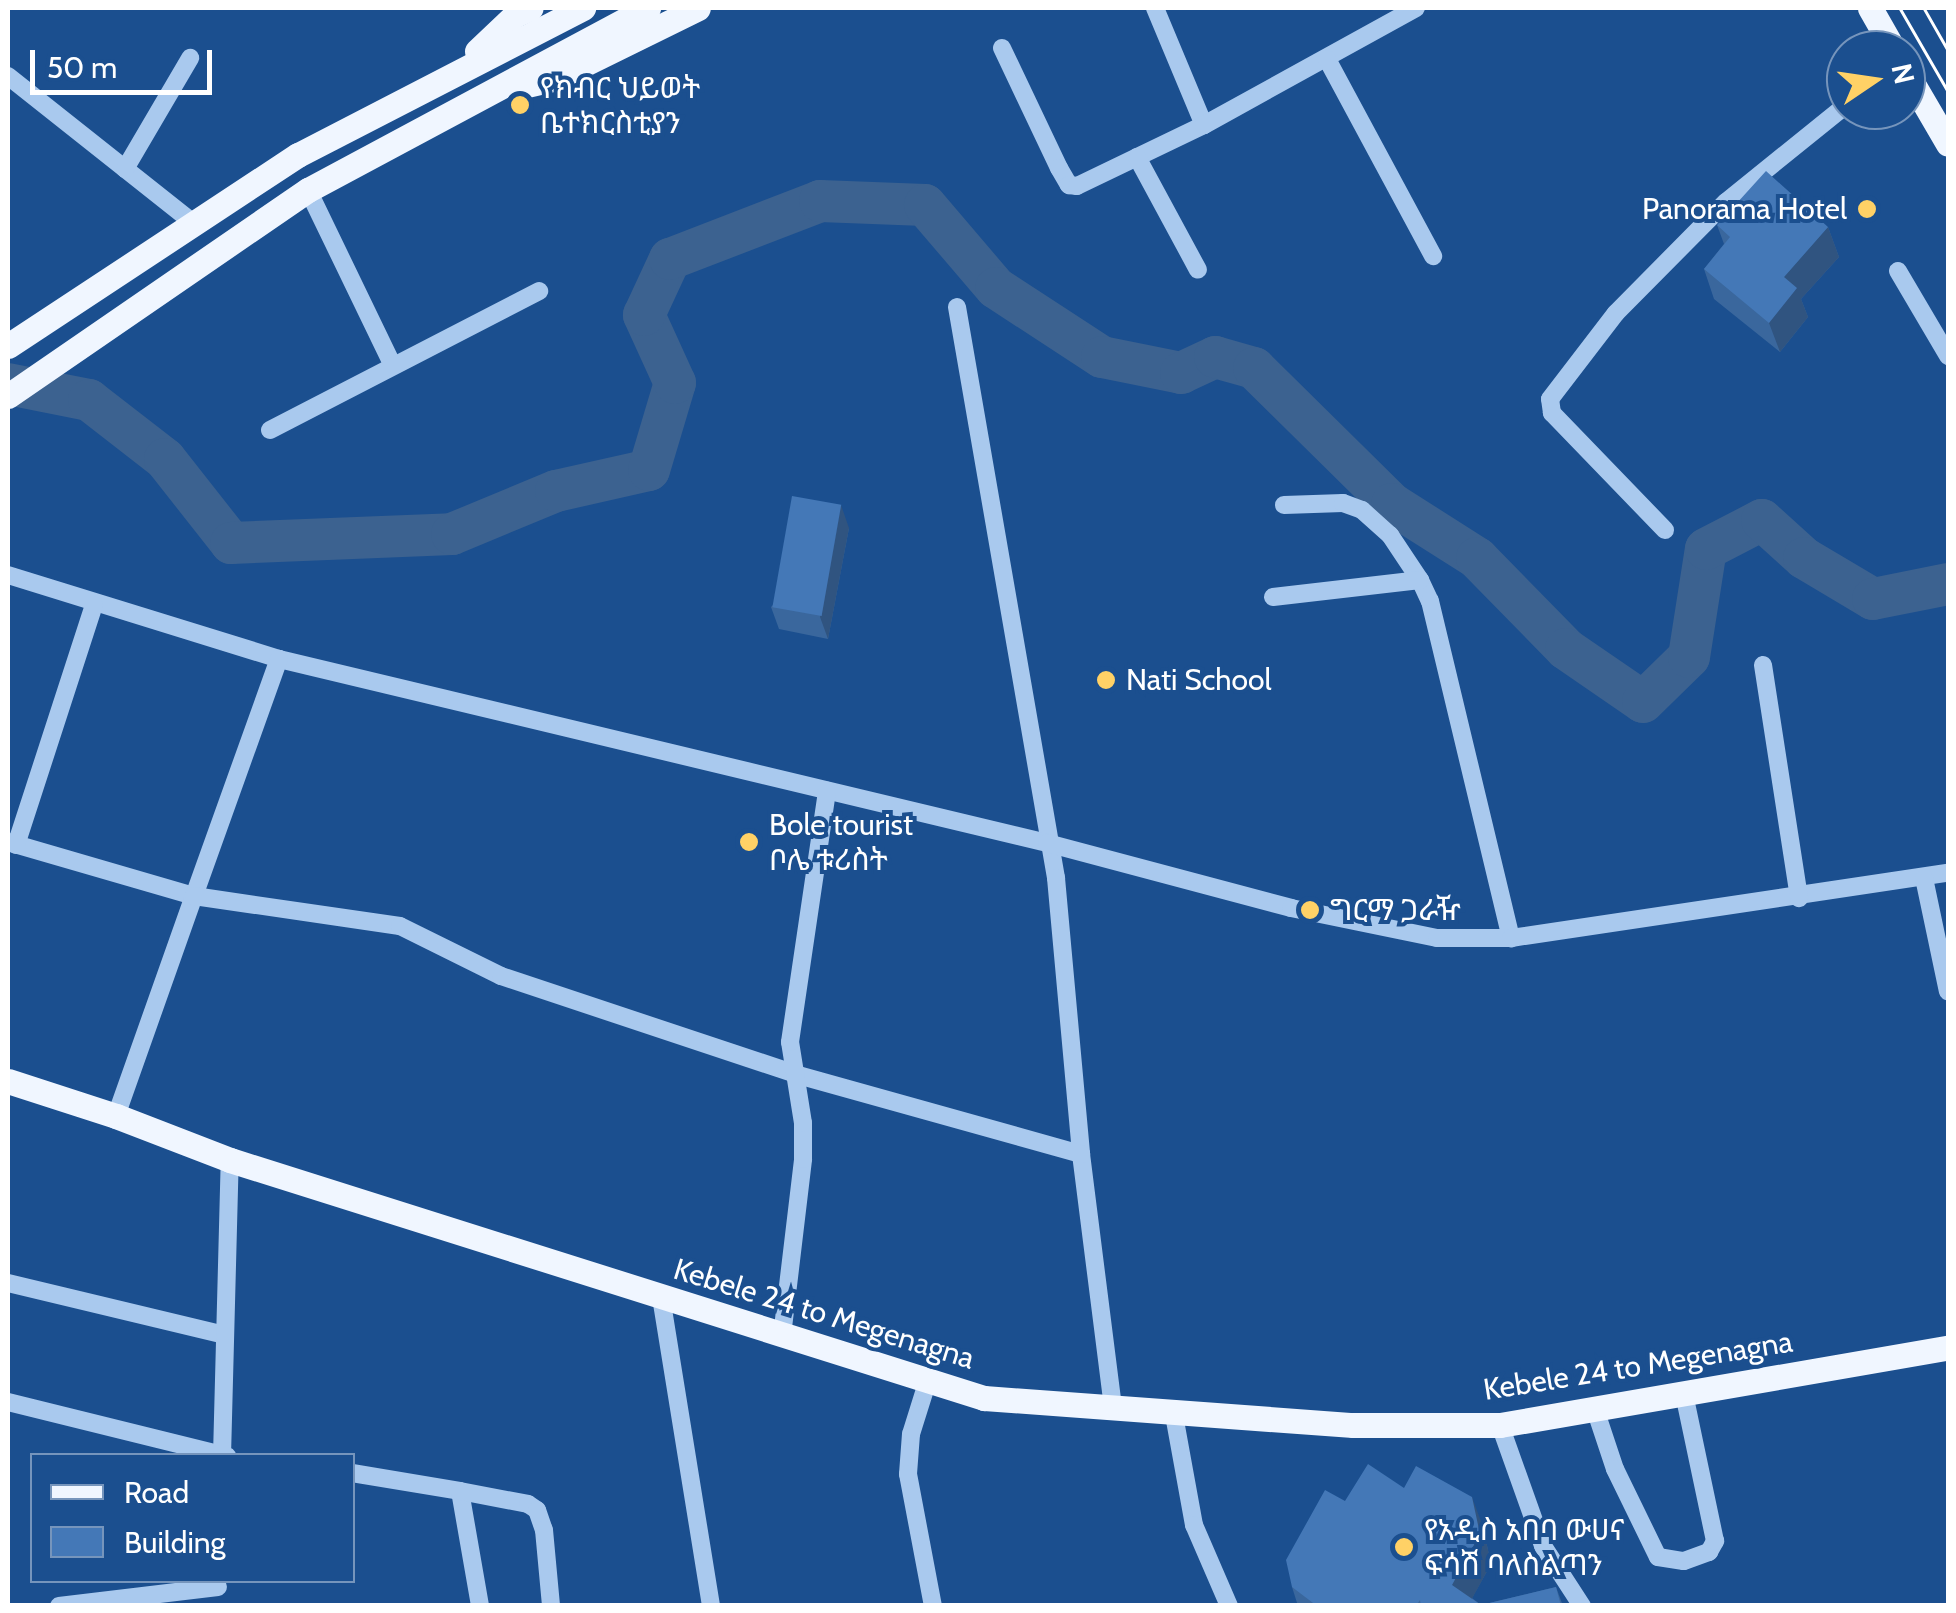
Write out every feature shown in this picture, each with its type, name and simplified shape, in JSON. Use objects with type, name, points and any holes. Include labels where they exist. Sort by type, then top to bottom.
[{"type":"main road","points":[[42,373],[12,343],[59,310],[298,154],[467,64],[583,8]]},
{"type":"main road","points":[[8,396],[308,190],[648,8]]},
{"type":"main road","points":[[488,91],[556,78],[698,8]]},
{"type":"main road","points":[[1870,8],[1883,30]]},
{"type":"main road","points":[[467,64],[519,10]]},
{"type":"main road","points":[[1926,106],[1948,144]]},
{"type":"main road","name":"Kebele 24 to Megenagna","points":[[8,1081],[116,1116],[230,1160],[984,1398],[1353,1425],[1500,1425],[1948,1348]]},
{"type":"street","points":[[1155,8],[1204,125]]},
{"type":"street","points":[[1002,48],[1069,185],[1077,186],[1204,125],[1416,8]]},
{"type":"street","points":[[126,169],[190,58]]},
{"type":"street","points":[[1327,59],[1433,256]]},
{"type":"street","points":[[8,76],[191,221]]},
{"type":"street","points":[[1665,530],[1552,413],[1550,399],[1616,312],[1726,202],[1826,120]]},
{"type":"street","points":[[1137,157],[1198,270]]},
{"type":"street","points":[[308,190],[393,366]]},
{"type":"street","points":[[1898,271],[1948,356]]},
{"type":"street","points":[[270,430],[539,291]]},
{"type":"street","points":[[957,307],[1056,878],[1081,1154],[1113,1406]]},
{"type":"street","points":[[1284,505],[1343,503],[1362,510],[1390,535],[1420,580],[1430,601],[1511,938]]},
{"type":"street","points":[[8,575],[94,606],[279,659],[1047,843],[1291,908],[1437,938],[1511,938],[1948,873]]},
{"type":"street","points":[[1273,597],[1420,580]]},
{"type":"street","points":[[94,606],[12,844],[194,896],[400,926],[501,976],[798,1076],[1081,1154]]},
{"type":"street","points":[[116,1116],[279,659]]},
{"type":"street","points":[[1764,665],[1800,898]]},
{"type":"street","points":[[782,1336],[803,1159],[798,1076],[790,1042],[827,790]]},
{"type":"street","points":[[1924,878],[1948,992]]},
{"type":"street","points":[[223,1453],[230,1160]]},
{"type":"street","points":[[8,1283],[224,1335]]},
{"type":"street","points":[[661,1297],[711,1606]]},
{"type":"street","points":[[927,1383],[912,1434],[908,1474],[932,1606]]},
{"type":"street","points":[[1596,1409],[1615,1469],[1658,1557],[1684,1561],[1709,1552],[1714,1540],[1684,1394]]},
{"type":"street","points":[[8,1402],[215,1453]]},
{"type":"street","points":[[1174,1414],[1194,1524],[1229,1606]]},
{"type":"street","points":[[1500,1425],[1543,1546],[1582,1606]]},
{"type":"street","points":[[355,1474],[528,1504],[537,1510],[544,1530],[552,1606]]},
{"type":"street","points":[[460,1491],[480,1606]]},
{"type":"street","points":[[59,1606],[218,1591]]},
{"type":"building","points":[[1766,171],[1828,227],[1784,277],[1797,288],[1769,323],[1704,269],[1730,237],[1717,225]]},
{"type":"building","points":[[792,496],[841,505],[822,616],[772,607]]},
{"type":"building","name":"የአዲስ አበባ ውሀና ፍሳሽ ባለስልጣን","points":[[1368,1464],[1404,1488],[1416,1466],[1472,1497],[1480,1534],[1452,1585],[1481,1605],[1556,1587],[1561,1606],[1421,1606],[1420,1600],[1416,1606],[1317,1606],[1292,1587],[1286,1560],[1325,1490],[1345,1501]]},
{"type":"waterway","points":[[8,384],[89,400],[165,459],[231,543],[452,534],[556,491],[649,470],[675,383],[644,315],[670,259],[820,201],[925,205],[996,288],[1102,357],[1181,373],[1215,357],[1254,368],[1392,504],[1477,558],[1566,649],[1643,702],[1689,657],[1706,549],[1762,520],[1804,558],[1873,599],[1948,584]]},
{"type":"tram line","points":[[1900,8],[1948,91]]},
{"type":"tram line","points":[[1924,8],[1948,50]]},
{"type":"place","name":"የክብር ህይወት ቤተክርስቲያን","points":[[520,105]]},
{"type":"place","name":"Panorama Hotel","points":[[1867,209]]},
{"type":"place","name":"Nati School","points":[[1106,680]]},
{"type":"place","name":"Bole tourist ቦሌ ቱሪስት","points":[[749,842]]},
{"type":"place","name":"ግርማ ጋራዥ","points":[[1310,910]]},
{"type":"place","name":"የአዲስ አበባ ውሀና ፍሳሽ ባለስልጣን","points":[[1404,1547]]}]
